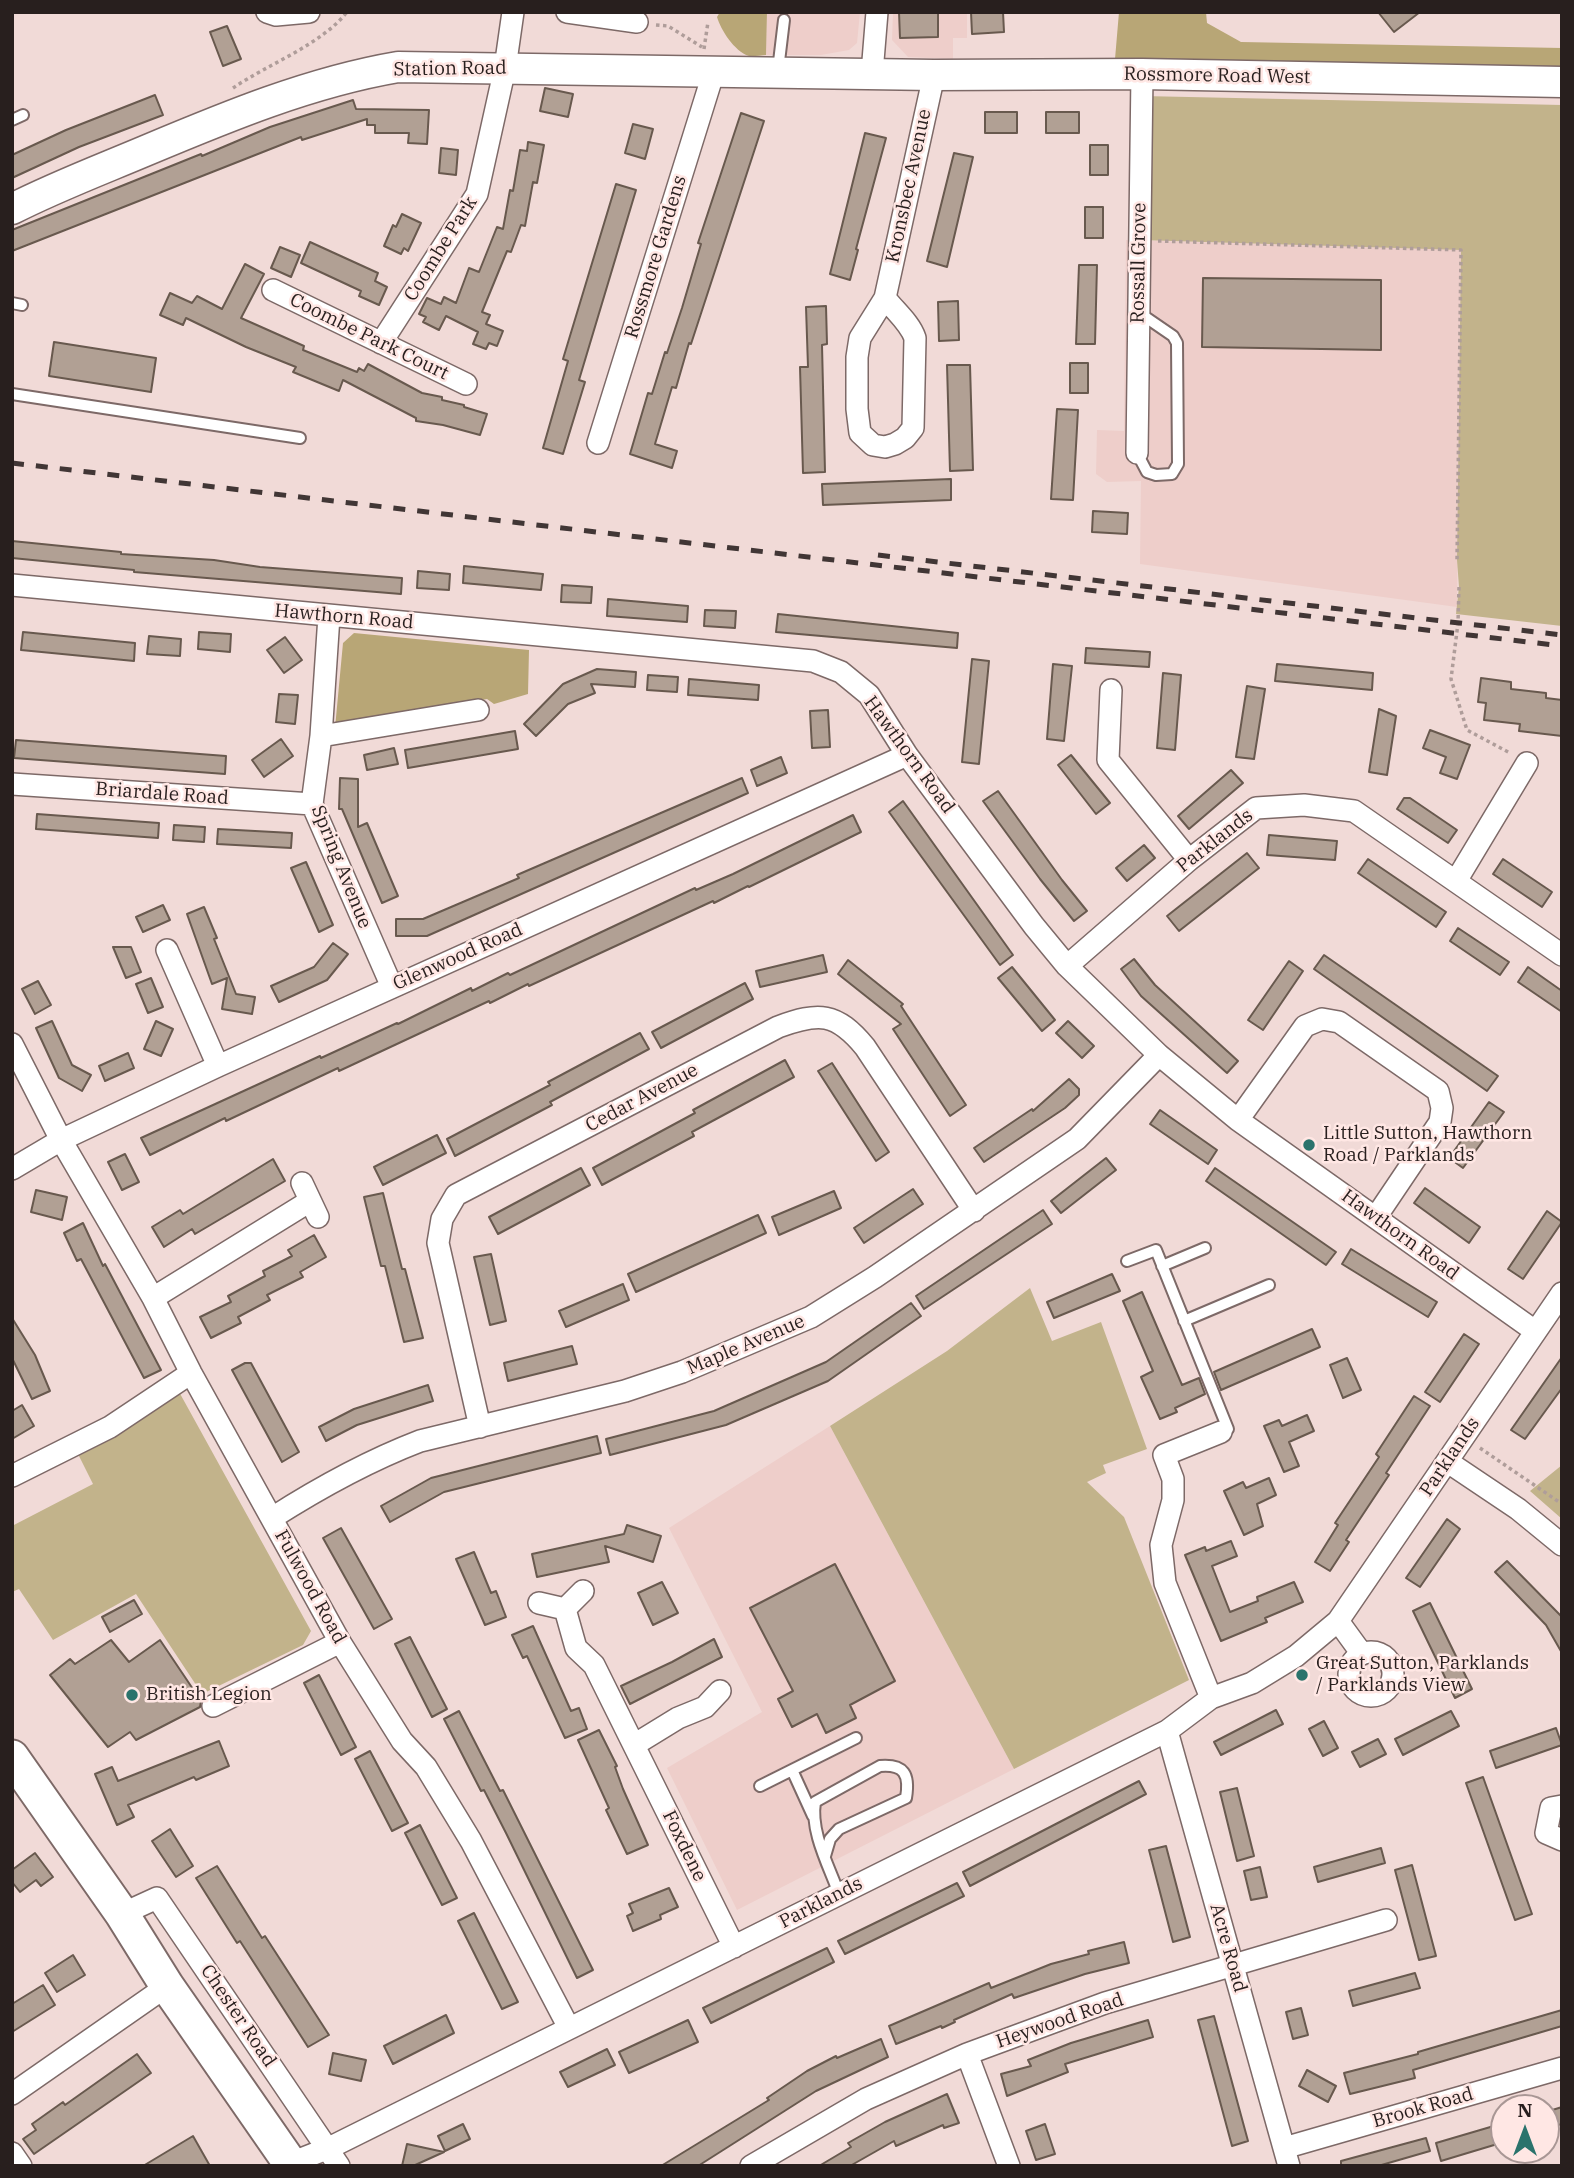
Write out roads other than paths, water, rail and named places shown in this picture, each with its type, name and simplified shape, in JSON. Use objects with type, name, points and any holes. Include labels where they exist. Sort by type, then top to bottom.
[{"type":"main road","name":"Station Road","points":[[12,209],[199,128],[358,74],[398,67],[505,68],[709,60],[778,71],[872,73]]},
{"type":"main road","name":"Rossmore Road West","points":[[872,73],[1142,74],[1562,82]]},
{"type":"main road","name":"Chester Road","points":[[12,1758],[122,1914],[167,1986],[291,2164]]},
{"type":"street","points":[[267,12],[276,15],[309,12]]},
{"type":"street","name":"Coombe Park","points":[[381,343],[477,194],[505,68],[513,12]]},
{"type":"street","points":[[566,12],[637,22]]},
{"type":"street","points":[[872,73],[877,12]]},
{"type":"street","name":"Rossmore Gardens","points":[[598,443],[709,60]]},
{"type":"street","name":"Rossall Grove","points":[[1137,453],[1142,74]]},
{"type":"street","name":"Kronsbec Avenue","points":[[885,298],[900,318],[911,327],[915,338],[915,412],[914,428],[905,438],[885,447],[873,445],[860,433],[857,356],[860,338],[885,298],[934,75]]},
{"type":"street","name":"Coombe Park Court","points":[[273,290],[466,384]]},
{"type":"street","name":"Hawthorn Road","points":[[12,585],[813,661],[841,673],[869,695],[908,755],[1034,926],[1067,966],[1159,1055],[1238,1119],[1535,1331]]},
{"type":"street","name":"Spring Avenue","points":[[329,616],[321,737],[312,804],[392,987]]},
{"type":"street","points":[[1111,690],[1108,760],[1189,860]]},
{"type":"street","points":[[321,737],[478,710]]},
{"type":"street","name":"Glenwood Road","points":[[12,1169],[61,1140],[218,1066],[908,755]]},
{"type":"street","points":[[1456,881],[1527,763]]},
{"type":"street","name":"Briardale Road","points":[[12,784],[312,804]]},
{"type":"street","name":"Parklands","points":[[1067,966],[1189,860],[1256,808],[1304,805],[1354,811],[1562,956]]},
{"type":"street","points":[[167,950],[218,1066]]},
{"type":"street","name":"Cedar Avenue","points":[[480,1427],[438,1243],[442,1219],[456,1195],[778,1027],[803,1018],[826,1018],[848,1027],[865,1047],[974,1211]]},
{"type":"street","points":[[1238,1119],[1305,1026],[1322,1020],[1339,1022],[1350,1029],[1437,1091],[1442,1108],[1440,1122],[1376,1217]]},
{"type":"street","name":"Fulwood Road","points":[[12,1044],[61,1140],[153,1298],[191,1373],[340,1642],[401,1741],[426,1767],[471,1841],[569,2028]]},
{"type":"street","name":"Maple Avenue","points":[[272,1518],[316,1490],[420,1441],[625,1391],[682,1372],[811,1317],[974,1211],[1077,1139],[1159,1055]]},
{"type":"street","points":[[153,1298],[310,1200]]},
{"type":"street","name":"Parklands","points":[[291,2164],[334,2157],[569,2028],[1167,1731],[1211,1698],[1252,1683],[1296,1656],[1338,1621],[1562,1293]]},
{"type":"street","points":[[12,1476],[110,1427],[191,1373]]},
{"type":"street","points":[[1211,1698],[1165,1583],[1161,1545],[1173,1500],[1173,1479],[1164,1455],[1221,1432]]},
{"type":"street","points":[[1448,1462],[1518,1509],[1562,1545]]},
{"type":"street","points":[[539,1603],[565,1609],[583,1591]]},
{"type":"street","name":"Foxdene","points":[[565,1609],[576,1648],[594,1665],[734,1947]]},
{"type":"street","points":[[1338,1621],[1363,1654]]},
{"type":"street","points":[[213,1706],[340,1642]]},
{"type":"street","points":[[634,1745],[678,1718],[705,1707],[720,1691]]},
{"type":"street","name":"Acre Road","points":[[1167,1731],[1286,2157]]},
{"type":"street","points":[[1562,1806],[1550,1808],[1546,1833],[1562,1840]]},
{"type":"street","name":"Chester Road","points":[[122,1914],[158,1898],[334,2157]]},
{"type":"street","name":"Heywood Road","points":[[751,2166],[866,2099],[967,2054],[1105,2003],[1386,1920]]},
{"type":"street","points":[[12,2094],[167,1986]]},
{"type":"street","points":[[967,2054],[1009,2166]]},
{"type":"street","name":"Brook Road","points":[[1286,2157],[1562,2068]]},
{"type":"street","points":[[12,2153],[21,2166]]},
{"type":"lane","points":[[778,71],[784,20]]},
{"type":"lane","points":[[1137,453],[1147,472],[1156,475],[1172,474],[1178,464],[1177,343],[1173,335],[1138,312]]},
{"type":"lane","points":[[12,394],[300,438]]},
{"type":"lane","points":[[1162,1266],[1205,1248]]},
{"type":"lane","points":[[1127,1261],[1156,1250],[1228,1429],[1221,1432]]},
{"type":"lane","points":[[1184,1321],[1269,1285]]},
{"type":"lane","points":[[760,1786],[856,1738]]},
{"type":"lane","points":[[813,1816],[815,1802],[880,1766],[892,1765],[901,1768],[906,1776],[906,1798],[839,1829],[830,1839],[825,1856]]},
{"type":"lane","points":[[792,1770],[813,1816],[839,1894]]},
{"type":"railway","points":[[12,463],[1562,646]]},
{"type":"railway","points":[[878,555],[1562,635]]},
{"type":"place","name":"Little Sutton, Hawthorn Road / Parklands","points":[[1309,1145]]},
{"type":"place","name":"Great Sutton, Parklands / Parklands View","points":[[1302,1675]]},
{"type":"place","name":"British Legion","points":[[132,1695]]}]
